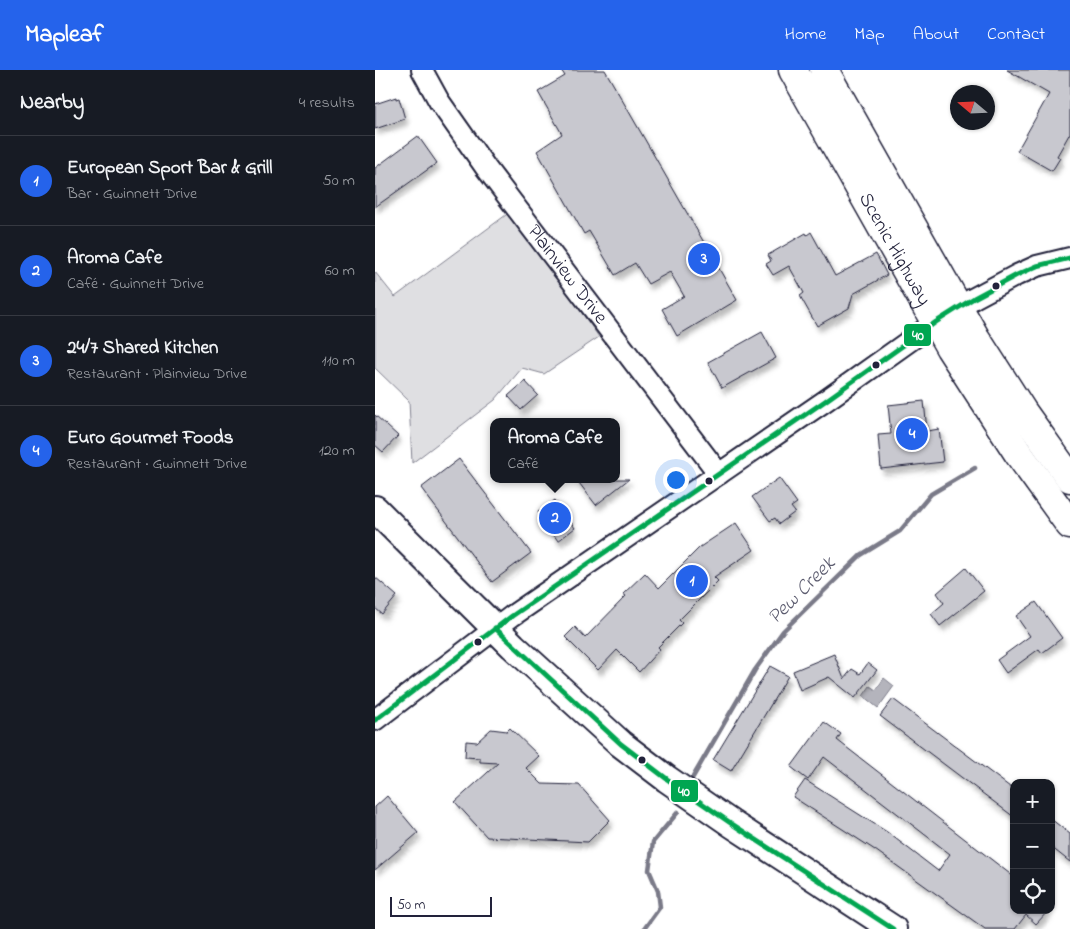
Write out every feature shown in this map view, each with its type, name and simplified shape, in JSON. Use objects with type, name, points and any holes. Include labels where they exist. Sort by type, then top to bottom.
[{"type":"highway","name":"Scenic Highway","points":[[793,70],[947,315],[1023,412],[1070,478]]},
{"type":"highway","name":"Scenic Highway","points":[[824,70],[920,237],[947,315],[950,348],[991,413],[1070,525]]},
{"type":"main road","points":[[375,509],[495,628],[621,744],[732,824],[893,929]]},
{"type":"street","name":"Plainview Drive","points":[[422,70],[439,101],[486,168],[719,474]]},
{"type":"street","points":[[375,720],[495,628],[947,315],[1017,275],[1037,266],[1070,258]]},
{"type":"shaded area","points":[[510,212],[599,337],[544,374],[522,368],[495,400],[412,463],[409,401],[375,368],[375,272],[395,297]]},
{"type":"shaded area","points":[[884,678],[894,686],[878,708],[863,696],[870,686],[876,690]]},
{"type":"building","points":[[561,70],[605,70],[737,300],[677,336],[662,309],[684,296],[670,272],[648,284],[635,263],[615,275],[589,231],[584,234],[537,151],[562,134],[538,92],[565,76]]},
{"type":"building","points":[[1007,70],[1070,70],[1070,133],[1057,156],[1060,158],[1052,171],[1017,151],[1049,94]]},
{"type":"building","points":[[396,97],[396,99],[399,98],[405,119],[375,129],[375,104]]},
{"type":"building","points":[[418,136],[437,163],[375,207],[375,168]]},
{"type":"building","points":[[811,232],[835,276],[876,254],[887,275],[853,294],[849,308],[817,326],[800,296],[804,293],[789,266],[773,275],[766,264],[771,261],[768,255]]},
{"type":"building","points":[[762,332],[776,358],[722,388],[708,362]]},
{"type":"building","points":[[525,381],[538,395],[521,410],[508,396]]},
{"type":"building","points":[[924,401],[927,431],[939,429],[943,462],[881,469],[878,435],[891,434],[888,405]]},
{"type":"building","points":[[375,415],[398,436],[383,452],[375,445]]},
{"type":"building","points":[[459,459],[531,553],[492,582],[421,488]]},
{"type":"building","points":[[779,478],[797,503],[791,507],[795,512],[779,524],[775,518],[770,521],[752,497]]},
{"type":"building","points":[[620,479],[629,479],[596,505],[579,483],[620,483]]},
{"type":"building","points":[[555,500],[575,528],[558,541],[538,512]]},
{"type":"building","points":[[736,523],[754,550],[714,577],[718,581],[679,620],[682,623],[658,647],[660,649],[639,672],[617,650],[598,670],[565,637],[575,627],[585,638],[626,596],[623,594],[645,573],[659,588],[700,547]]},
{"type":"building","points":[[966,568],[984,591],[940,626],[931,614],[944,603],[937,593]]},
{"type":"building","points":[[375,577],[397,596],[382,614],[375,608]]},
{"type":"building","points":[[1036,602],[1062,638],[1042,653],[1039,649],[1006,673],[997,660],[1030,636],[1016,616]]},
{"type":"building","points":[[834,654],[844,679],[852,669],[860,674],[868,663],[877,670],[855,698],[829,677],[800,690],[793,671]]},
{"type":"building","points":[[770,666],[788,676],[731,771],[713,760]]},
{"type":"building","points":[[893,699],[1010,787],[1010,814],[880,716]]},
{"type":"building","points":[[824,722],[841,734],[837,740],[1010,874],[1010,914],[1045,914],[1036,924],[1026,915],[1015,929],[985,929],[875,850],[793,797],[805,780],[887,832],[938,871],[950,854],[824,757],[808,780],[791,767]]},
{"type":"building","points":[[510,728],[539,756],[526,768],[542,784],[579,785],[610,820],[588,842],[487,837],[455,802],[498,763],[480,762],[480,758],[465,757],[466,741],[477,742],[491,729],[507,731]]},
{"type":"building","points":[[387,796],[418,833],[375,870],[375,807]]},
{"type":"building","points":[[1055,822],[1070,834],[1070,862],[1055,850]]},
{"type":"waterway","name":"Pew Creek","points":[[693,777],[755,670],[783,631],[861,555],[900,531],[931,494],[975,468]]},
{"type":"waterway","name":"Pew Creek","points":[[644,929],[660,907],[658,891],[649,870],[653,842],[678,812]]},
{"type":"transit line","name":"40","points":[[375,720],[512,616],[825,401],[936,322],[974,298],[1017,275],[1037,266],[1070,258]]},
{"type":"transit line","name":"40","points":[[495,628],[621,744],[667,779],[732,824],[893,929]]},
{"type":"place","name":"24/7 Shared Kitchen","points":[[704,259]]},
{"type":"place","name":"Euro Gourmet Foods","points":[[912,434]]},
{"type":"place","name":"Aroma Cafe","points":[[555,518]]},
{"type":"place","name":"European Sport Bar & Grill","points":[[692,581]]}]
